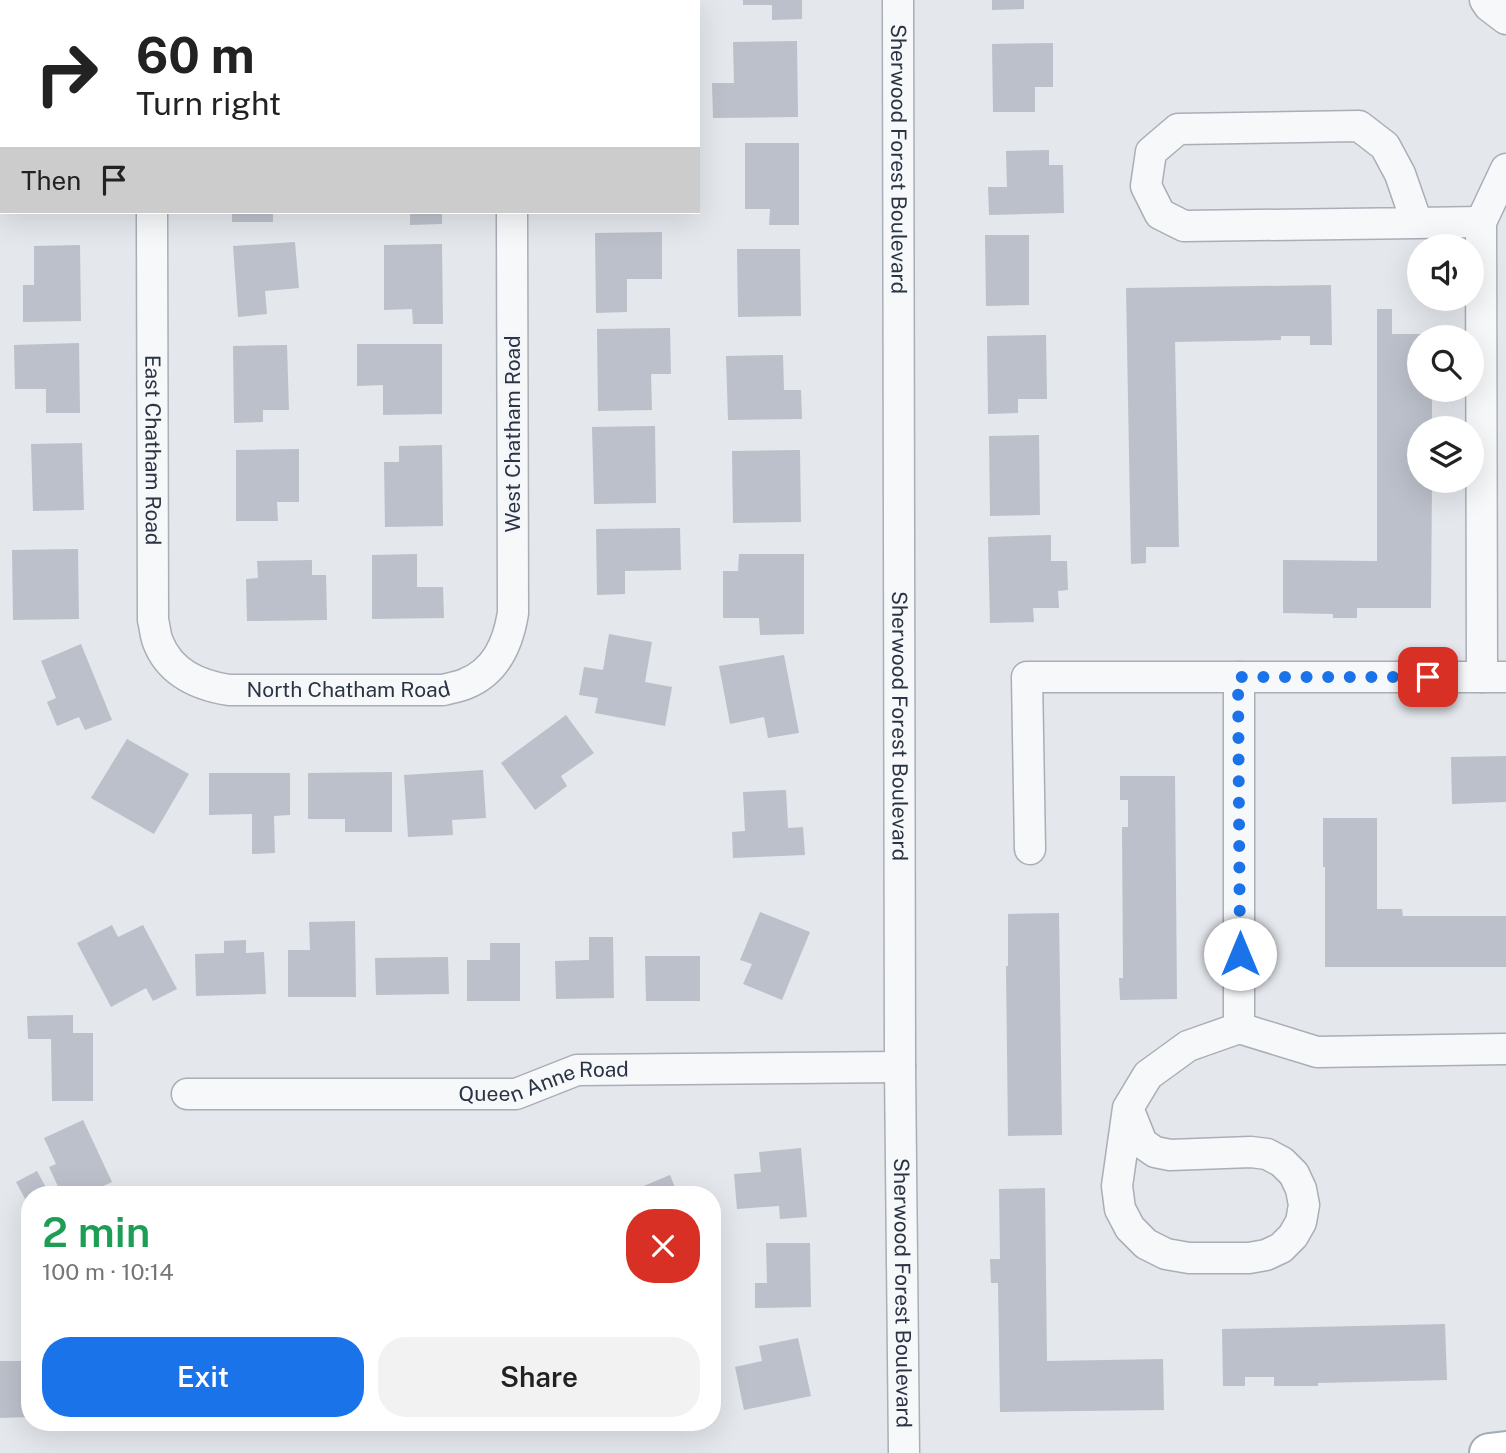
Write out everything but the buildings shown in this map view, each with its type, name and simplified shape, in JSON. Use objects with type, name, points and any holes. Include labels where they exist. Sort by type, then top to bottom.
[{"type":"main road","points":[[1489,1453],[1506,1451]]},
{"type":"street","name":"Sherwood Forest Boulevard","points":[[898,0],[900,1067],[904,1453]]},
{"type":"street","points":[[1485,0],[1506,19]]},
{"type":"street","points":[[1417,223],[1400,174],[1385,146],[1359,126],[1178,129],[1151,152],[1146,186],[1160,214],[1184,226],[1417,223],[1481,222]]},
{"type":"street","points":[[1030,849],[1027,677],[1494,677],[1481,222],[1506,169]]},
{"type":"street","name":"East Chatham Road","points":[[152,214],[153,620],[158,642],[170,662],[187,677]]},
{"type":"street","name":"West Chatham Road","points":[[501,655],[510,634],[513,613],[512,214]]},
{"type":"street","name":"North Chatham Road","points":[[187,677],[208,687],[229,690],[443,690],[465,684],[485,673],[501,655]]},
{"type":"street","points":[[1238,677],[1239,1028]]},
{"type":"street","points":[[1128,1108],[1142,1143],[1155,1152],[1170,1155],[1251,1152],[1267,1154],[1282,1162],[1294,1174],[1304,1205],[1301,1222],[1293,1236],[1281,1248],[1266,1255],[1249,1258],[1189,1258],[1166,1254],[1146,1244],[1130,1228],[1120,1209],[1117,1186],[1128,1108],[1148,1076],[1188,1046],[1239,1028],[1317,1052],[1506,1049]]},
{"type":"street","name":"Queen Anne Road","points":[[187,1094],[516,1094],[577,1070],[900,1067]]},
{"type":"route","points":[[1240,954],[1238,677],[1428,677]]}]
